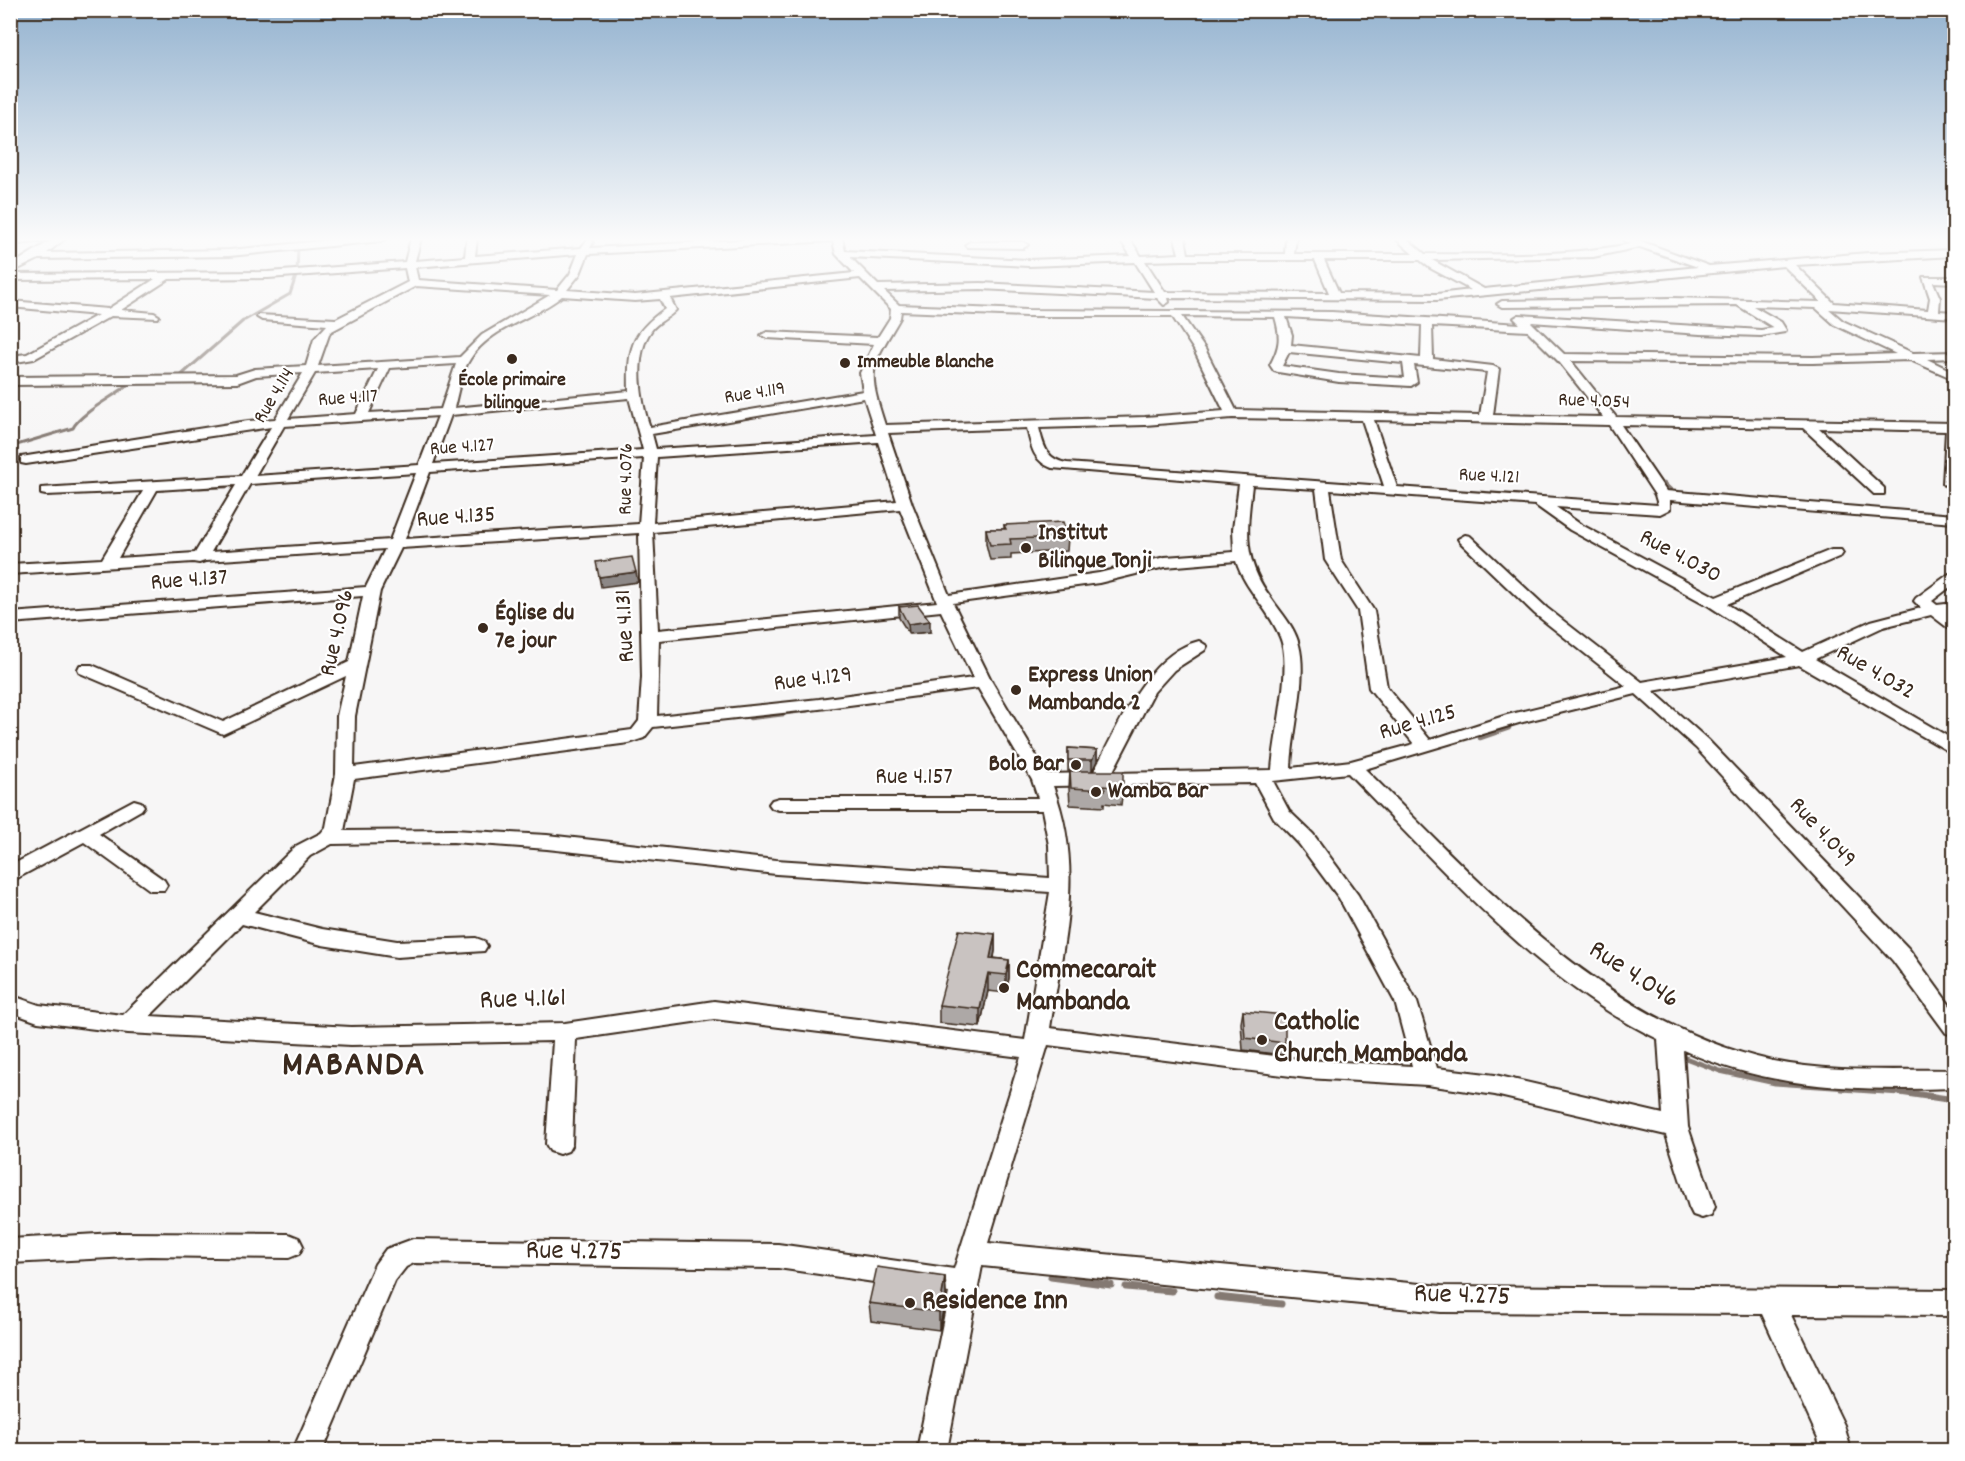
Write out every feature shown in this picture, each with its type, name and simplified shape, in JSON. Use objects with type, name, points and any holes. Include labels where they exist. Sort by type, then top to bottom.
[{"type":"street","points":[[42,306],[154,316]]},
{"type":"street","points":[[10,360],[30,357],[120,306]]},
{"type":"street","name":"Rue 4.114","points":[[200,559],[244,480],[311,370],[320,339],[338,322],[369,306]]},
{"type":"street","points":[[10,381],[237,379],[255,373],[463,360],[480,340],[540,306]]},
{"type":"street","points":[[647,430],[635,409],[634,371],[638,354],[636,345],[649,326],[671,310],[669,306]]},
{"type":"street","points":[[1167,306],[1199,349],[1232,414]]},
{"type":"street","points":[[1505,306],[1564,357],[1615,423],[1662,495],[1954,519]]},
{"type":"street","points":[[1520,318],[1700,331],[1761,333],[1781,330],[1777,324],[1744,306]]},
{"type":"street","points":[[1825,306],[1839,323],[1954,376]]},
{"type":"street","points":[[1850,306],[1954,315]]},
{"type":"street","points":[[1933,313],[1934,306]]},
{"type":"street","points":[[932,1450],[971,1253],[1037,1043],[1061,886],[1059,845],[1050,804],[1041,780],[983,682],[945,603],[905,504],[869,394],[866,373],[870,360],[895,318],[896,308],[985,310],[1027,314],[1280,315],[1427,321],[1473,327],[1531,328]]},
{"type":"street","points":[[1280,315],[1287,335],[1285,348],[1276,365],[1278,369],[1339,378],[1411,382],[1408,360]]},
{"type":"street","points":[[262,317],[338,322]]},
{"type":"street","points":[[1427,321],[1427,362]]},
{"type":"street","points":[[767,335],[882,341]]},
{"type":"street","points":[[1285,348],[1495,370],[1486,417]]},
{"type":"street","points":[[1564,357],[1813,360],[1954,355]]},
{"type":"street","name":"Rue 4.096","points":[[328,838],[336,829],[339,819],[345,774],[346,716],[372,591],[394,545],[446,412],[463,360]]},
{"type":"street","points":[[361,417],[385,366]]},
{"type":"street","name":"Rue 4.117","points":[[26,460],[219,429],[446,412],[634,394]]},
{"type":"street","name":"Rue 4.119","points":[[647,430],[869,394]]},
{"type":"street","name":"Rue 4.054","points":[[1032,424],[1145,421],[1232,414],[1486,417],[1615,423],[1804,423],[1953,427]]},
{"type":"street","points":[[1366,415],[1390,480],[1391,491]]},
{"type":"street","points":[[1804,423],[1840,453],[1879,491]]},
{"type":"street","name":"Rue 4.127","points":[[46,491],[84,491],[423,470],[650,454],[881,433],[1032,424]]},
{"type":"street","name":"Rue 4.121","points":[[1032,424],[1041,458],[1051,464],[1660,510],[1665,506],[1662,495]]},
{"type":"street","points":[[1950,484],[1953,427]]},
{"type":"street","name":"Rue 4.076","points":[[646,528],[650,454],[647,430]]},
{"type":"street","points":[[1246,480],[1238,544],[1240,556],[1247,576],[1281,622],[1292,647],[1290,694],[1271,776],[1281,814],[1306,838],[1348,895],[1406,1002],[1427,1076]]},
{"type":"street","points":[[107,564],[153,486]]},
{"type":"street","points":[[1322,486],[1333,560],[1366,611],[1378,688],[1426,747]]},
{"type":"street","name":"Rue 4.030","points":[[1536,499],[1584,532],[1715,603],[1802,658]]},
{"type":"street","name":"Rue 4.135","points":[[10,569],[200,559],[646,528],[905,504]]},
{"type":"street","name":"Rue 4.131","points":[[646,528],[649,636],[653,682],[648,722]]},
{"type":"street","name":"Rue 4.049","points":[[1465,539],[1541,611],[1639,688],[1702,744],[1901,956],[1954,1027]]},
{"type":"street","points":[[1715,603],[1836,553]]},
{"type":"street","points":[[649,636],[945,603],[1099,578],[1165,562],[1240,556]]},
{"type":"street","points":[[1954,577],[1922,601],[1954,625]]},
{"type":"street","name":"Rue 4.137","points":[[10,618],[372,591]]},
{"type":"street","name":"Rue 4.125","points":[[1041,780],[1271,776],[1352,766],[1426,747],[1513,719],[1639,688],[1725,675],[1802,658],[1877,624],[1932,610],[1954,608]]},
{"type":"street","points":[[1100,779],[1146,690],[1168,666],[1199,646]]},
{"type":"street","name":"Rue 4.032","points":[[1802,658],[1954,747]]},
{"type":"street","points":[[86,669],[223,729],[356,665]]},
{"type":"street","name":"Rue 4.129","points":[[648,722],[819,704],[983,682]]},
{"type":"street","points":[[345,774],[629,738],[638,734],[648,722]]},
{"type":"street","name":"Rue 4.046","points":[[1352,766],[1528,937],[1599,994],[1670,1036],[1704,1050],[1770,1070],[1811,1076],[1954,1079]]},
{"type":"street","name":"Rue 4.157","points":[[779,804],[1050,804]]},
{"type":"street","points":[[10,875],[134,806]]},
{"type":"street","points":[[84,833],[157,885]]},
{"type":"street","points":[[128,1024],[303,851],[328,838],[453,836],[547,842],[776,867],[1061,886]]},
{"type":"street","points":[[237,915],[322,937],[397,949],[476,946]]},
{"type":"street","name":"Rue 4.161","points":[[10,1003],[38,1013],[128,1024],[351,1036],[565,1032],[714,1010],[1307,1069],[1427,1076],[1495,1085],[1676,1127]]},
{"type":"street","points":[[560,1144],[565,1032]]},
{"type":"street","points":[[1670,1036],[1676,1127],[1702,1207]]},
{"type":"street","points":[[10,1251],[61,1246],[156,1242],[289,1246]]},
{"type":"street","name":"Rue 4.275","points":[[308,1450],[385,1273],[396,1258],[413,1251],[778,1256],[964,1283]]},
{"type":"street","name":"Rue 4.275","points":[[971,1253],[1441,1299],[1771,1304],[1954,1303]]},
{"type":"street","points":[[1771,1304],[1833,1436],[1836,1450]]},
{"type":"building","points":[[1063,522],[1068,537],[1010,539],[1011,544],[990,545],[986,529],[1006,529],[1004,525]]},
{"type":"building","points":[[632,557],[636,572],[599,577],[596,562]]},
{"type":"building","points":[[918,605],[930,621],[908,624],[899,607]]},
{"type":"building","points":[[1068,748],[1097,750],[1092,760],[1068,760]]},
{"type":"building","points":[[1070,771],[1123,771],[1123,788],[1104,786],[1105,790],[1071,788]]},
{"type":"building","points":[[959,930],[995,934],[990,958],[1009,960],[1006,975],[988,973],[980,1009],[939,1005]]},
{"type":"building","points":[[1243,1011],[1285,1015],[1285,1043],[1245,1038]]},
{"type":"building","points":[[877,1267],[945,1277],[939,1312],[869,1303]]},
{"type":"waterway","points":[[245,320],[269,306]]},
{"type":"waterway","points":[[178,378],[243,321]]},
{"type":"waterway","points":[[10,447],[73,428],[83,416],[132,382]]},
{"type":"waterway","points":[[1664,483],[1677,495]]},
{"type":"waterway","points":[[199,488],[226,487]]},
{"type":"waterway","points":[[182,489],[192,488]]},
{"type":"waterway","points":[[151,491],[163,490]]},
{"type":"waterway","points":[[109,493],[138,491]]},
{"type":"waterway","points":[[1699,503],[1714,503]]},
{"type":"waterway","points":[[786,713],[810,710]]},
{"type":"waterway","points":[[750,718],[784,714]]},
{"type":"waterway","points":[[1480,738],[1509,728]]},
{"type":"waterway","points":[[1680,1056],[1720,1071],[1775,1083],[1862,1089]]},
{"type":"waterway","points":[[1842,1088],[1900,1092],[1954,1100]]},
{"type":"waterway","points":[[1051,1277],[1111,1285]]},
{"type":"waterway","points":[[1126,1287],[1172,1291]]},
{"type":"waterway","points":[[1217,1297],[1281,1304]]},
{"type":"place","name":"École primaire bilingue","points":[[512,359]]},
{"type":"place","name":"Immeuble Blanche","points":[[845,363]]},
{"type":"place","name":"Institut Bilingue Tonji","points":[[1026,548]]},
{"type":"place","name":"Église du 7e jour","points":[[483,628]]},
{"type":"place","name":"Express Union Mambanda 2","points":[[1016,690]]},
{"type":"place","name":"Bolo Bar","points":[[1076,765]]},
{"type":"place","name":"Wamba Bar","points":[[1096,792]]},
{"type":"place","name":"Commecarait Mambanda","points":[[1004,988]]},
{"type":"place","name":"Catholic Church Mambanda","points":[[1262,1040]]},
{"type":"place","name":"Residence Inn","points":[[910,1303]]},
{"type":"district","name":"MABANDA","points":[[354,1067]]}]
